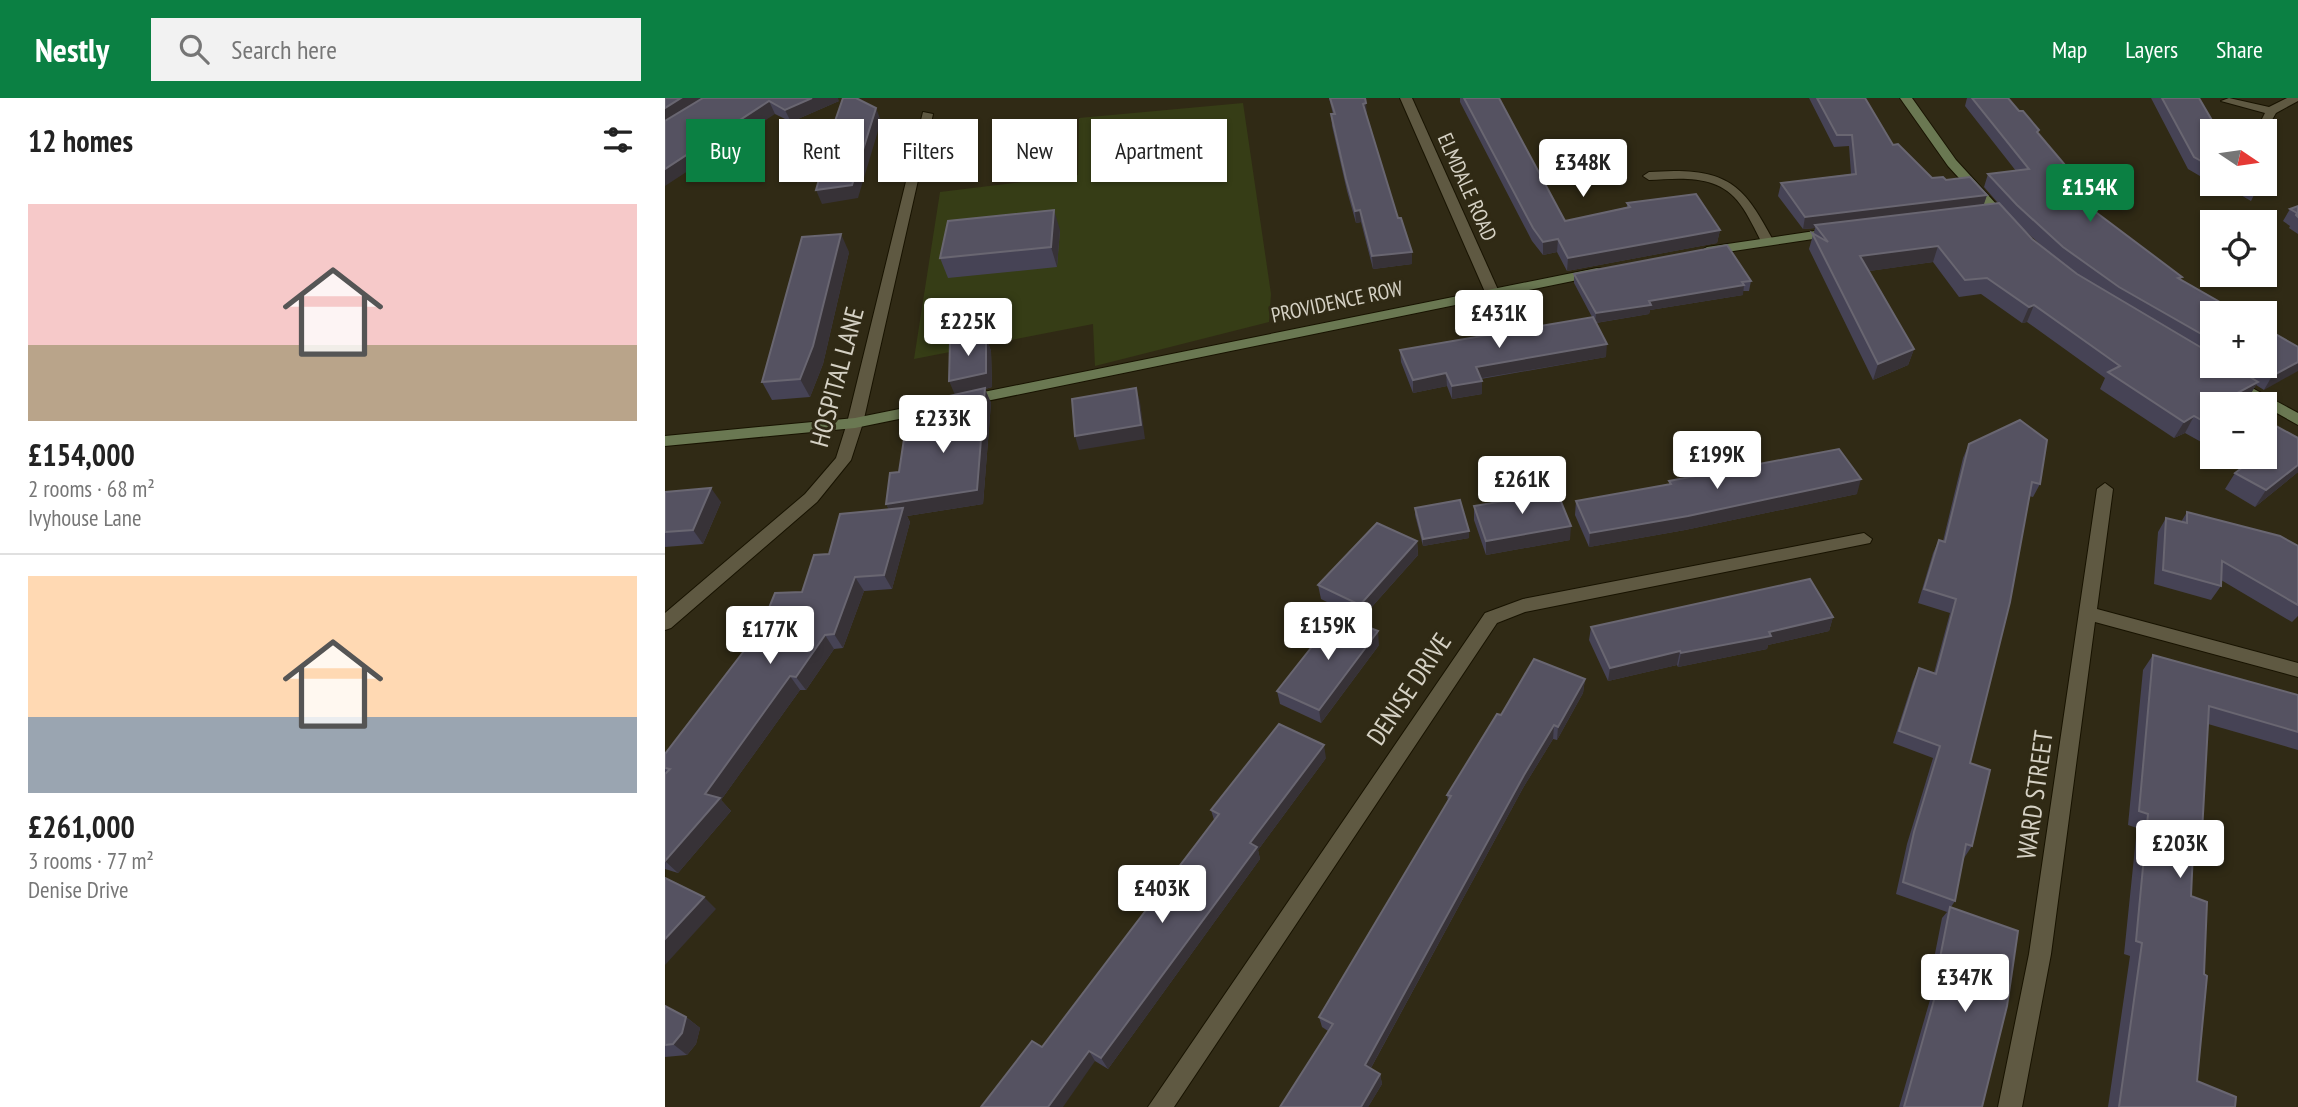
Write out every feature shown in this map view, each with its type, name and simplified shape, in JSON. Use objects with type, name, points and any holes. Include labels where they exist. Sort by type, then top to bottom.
[{"type":"street","name":"ELMDALE ROAD","points":[[1406,98],[1492,292]]},
{"type":"street","points":[[1906,98],[1990,213],[2015,231]]},
{"type":"street","points":[[2267,119],[2271,111],[2295,98]]},
{"type":"street","points":[[2227,101],[2271,111]]},
{"type":"street","name":"HOSPITAL LANE","points":[[665,623],[811,498],[843,460],[855,423],[927,114]]},
{"type":"street","points":[[1649,176],[1692,173],[1719,182],[1741,196],[1767,240]]},
{"type":"street","points":[[1688,255],[1767,240],[1848,230]]},
{"type":"street","name":"PROVIDENCE ROW","points":[[665,441],[855,423],[1610,270]]},
{"type":"street","points":[[2227,378],[2298,420]]},
{"type":"street","name":"WARD STREET","points":[[2010,1107],[2040,954],[2105,489]]},
{"type":"street","name":"DENISE DRIVE","points":[[1160,1107],[1491,618],[1523,606],[1864,539]]},
{"type":"street","points":[[2087,613],[2298,670]]},
{"type":"green space","points":[[1243,103],[1271,294],[1269,322],[1095,366],[1093,324],[914,359],[940,192],[1021,182],[1077,182],[1079,118]]},
{"type":"building","points":[[665,98],[681,98],[665,108]]},
{"type":"building","points":[[703,98],[812,98],[785,110],[769,101],[741,119],[686,119],[686,155],[665,169],[665,121]]},
{"type":"building","points":[[843,98],[856,98],[876,108],[864,146],[864,119],[836,119]]},
{"type":"building","points":[[1330,98],[1365,98],[1366,103],[1363,104],[1398,218],[1401,218],[1412,252],[1372,256],[1360,210],[1355,211],[1346,179],[1331,114],[1335,114]]},
{"type":"building","points":[[1464,98],[1499,98],[1565,221],[1630,207],[1627,203],[1696,194],[1720,230],[1568,258],[1558,239],[1543,242],[1533,228]]},
{"type":"building","points":[[1817,98],[1865,98],[1893,145],[1898,144],[1932,178],[1943,177],[1946,180],[1970,177],[1987,195],[1805,217],[1781,183],[1856,174],[1852,135],[1837,135]]},
{"type":"building","points":[[1972,98],[2008,98],[2019,111],[2023,111],[2039,130],[2037,132],[2099,205],[2089,207],[2182,277],[2178,278],[2218,301],[2200,301],[2200,333],[2119,287],[2063,247],[1988,174],[2029,169]]},
{"type":"building","points":[[2162,98],[2199,98],[2211,119],[2200,119],[2200,160],[2194,157]]},
{"type":"building","points":[[818,182],[853,182],[852,185],[816,190]]},
{"type":"building","points":[[1999,203],[2032,239],[2077,274],[2200,347],[2200,378],[2252,378],[2258,382],[2239,392],[2200,392],[2200,419],[2194,416],[2184,422],[2108,372],[2120,366],[2034,305],[2029,307],[1987,278],[1965,280],[1938,246],[1860,256],[1914,349],[1878,364],[1812,233],[1828,242],[1815,225]]},
{"type":"building","points":[[2298,206],[2298,217],[2297,213],[2290,209]]},
{"type":"building","points":[[1054,210],[1051,247],[940,258],[948,221]]},
{"type":"building","points":[[841,234],[813,346],[800,379],[762,382],[802,237]]},
{"type":"building","points":[[1727,245],[1751,281],[1742,282],[1744,285],[1649,301],[1651,305],[1596,313],[1574,274]]},
{"type":"building","points":[[1593,317],[1607,344],[1476,367],[1482,381],[1452,386],[1446,373],[1413,380],[1400,350]]},
{"type":"building","points":[[2277,335],[2298,347],[2298,362],[2277,373]]},
{"type":"building","points":[[986,337],[986,373],[949,381],[950,342]]},
{"type":"building","points":[[985,388],[977,490],[886,504],[890,473],[899,472],[904,439],[948,433],[949,396]]},
{"type":"building","points":[[1136,388],[1141,425],[1075,436],[1072,399]]},
{"type":"building","points":[[2020,420],[2047,440],[2040,484],[2032,482],[2010,602],[1970,763],[1990,770],[1972,846],[1966,844],[1955,901],[1903,882],[1914,832],[1940,746],[1899,731],[1919,668],[1936,674],[1956,599],[1924,589],[1939,540],[1945,542],[1969,444]]},
{"type":"building","points":[[2277,427],[2298,438],[2298,465],[2266,490],[2235,473],[2240,469],[2277,469]]},
{"type":"building","points":[[1839,449],[1861,479],[1688,516],[1590,533],[1576,501],[1671,484],[1669,481]]},
{"type":"building","points":[[711,488],[693,530],[665,532],[665,492]]},
{"type":"building","points":[[1557,492],[1571,526],[1486,541],[1474,506]]},
{"type":"building","points":[[1460,500],[1469,531],[1423,539],[1415,508]]},
{"type":"building","points":[[903,508],[884,575],[855,577],[834,634],[825,635],[796,677],[790,676],[705,794],[720,798],[665,861],[665,774],[670,769],[665,768],[665,754],[760,630],[775,593],[802,592],[814,555],[829,554],[840,514]]},
{"type":"building","points":[[2187,512],[2280,536],[2298,546],[2298,605],[2222,561],[2221,586],[2163,570],[2166,518],[2187,523]]},
{"type":"building","points":[[1377,523],[1417,541],[1360,605],[1318,585]]},
{"type":"building","points":[[1810,579],[1833,617],[1769,632],[1771,636],[1681,653],[1680,651],[1610,668],[1591,627]]},
{"type":"building","points":[[1337,615],[1378,631],[1319,710],[1277,691]]},
{"type":"building","points":[[2153,655],[2298,695],[2298,732],[2209,706],[2202,832],[2194,829],[2191,896],[2207,902],[2204,974],[2207,976],[2197,1081],[2236,1097],[2235,1107],[2119,1107],[2142,943],[2136,941],[2148,814],[2139,811]]},
{"type":"building","points":[[1534,659],[1585,679],[1558,727],[1554,725],[1524,775],[1365,1065],[1380,1074],[1361,1107],[1280,1107],[1333,1024],[1319,1017],[1451,796],[1447,795],[1497,714],[1501,715]]},
{"type":"building","points":[[1279,724],[1324,745],[1250,843],[1257,847],[1101,1058],[1089,1051],[1048,1107],[981,1107],[1032,1041],[1042,1047],[1219,814],[1211,810]]},
{"type":"building","points":[[665,878],[704,897],[665,939]]},
{"type":"building","points":[[1950,907],[2018,931],[2007,1006],[1982,1107],[1904,1107],[1941,975],[1937,973]]},
{"type":"building","points":[[665,1006],[686,1017],[682,1033],[673,1044],[665,1045]]}]
